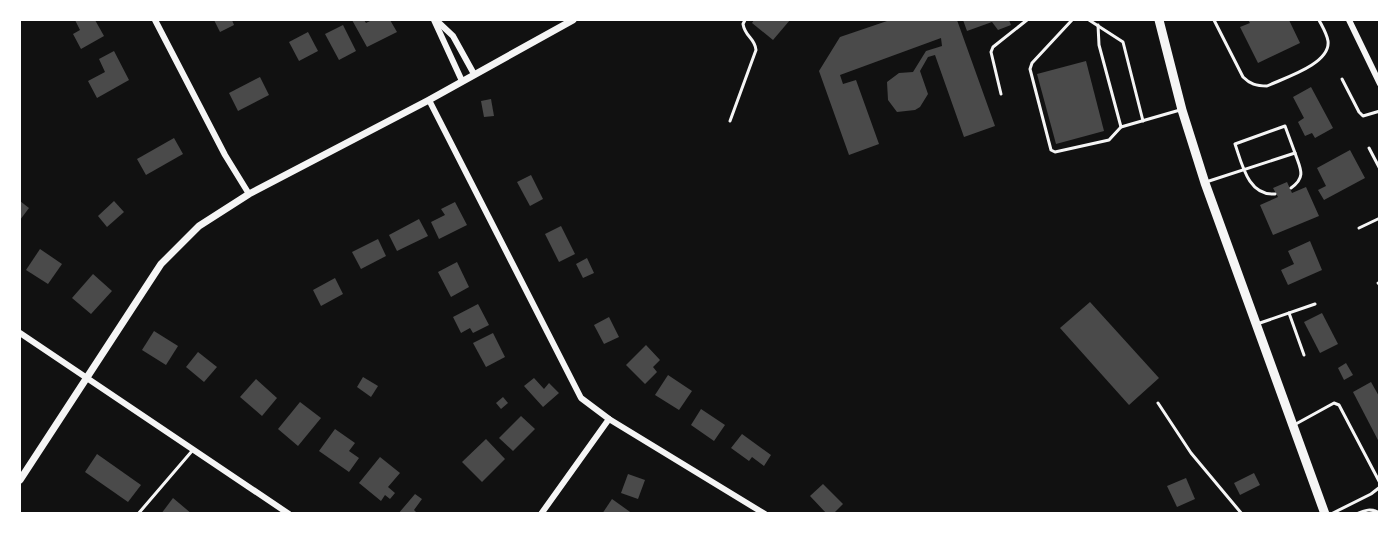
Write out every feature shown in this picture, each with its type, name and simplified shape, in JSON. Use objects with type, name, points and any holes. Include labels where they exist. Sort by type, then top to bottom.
[{"type":"main road","points":[[1160,20],[1182,110],[1204,183],[1325,513]]},
{"type":"street","points":[[154,20],[225,155],[249,194]]},
{"type":"street","points":[[435,20],[453,36],[474,74]]},
{"type":"street","points":[[435,20],[462,81]]},
{"type":"street","points":[[20,480],[160,264],[199,226],[249,194],[429,100],[573,20]]},
{"type":"street","points":[[1349,20],[1380,84]]},
{"type":"street","points":[[429,100],[581,398],[609,419],[765,513]]},
{"type":"street","points":[[20,333],[289,513]]},
{"type":"street","points":[[541,513],[609,419]]},
{"type":"lane","points":[[730,121],[756,50],[756,43],[744,32],[742,24],[745,20]]},
{"type":"lane","points":[[1001,94],[991,52],[1027,20]]},
{"type":"lane","points":[[1072,20],[1032,63],[1030,69],[1052,150],[1055,152],[1109,140],[1121,127],[1182,110]]},
{"type":"lane","points":[[1089,20],[1123,42],[1143,121]]},
{"type":"lane","points":[[1214,20],[1243,77],[1249,83],[1258,86],[1267,86],[1317,63],[1324,56],[1328,49],[1328,39],[1319,20]]},
{"type":"lane","points":[[1098,25],[1099,45],[1121,127]]},
{"type":"lane","points":[[1342,79],[1363,116],[1380,111]]},
{"type":"lane","points":[[1275,194],[1265,195],[1258,191],[1249,180],[1235,144],[1285,126],[1301,170],[1301,178],[1291,188]]},
{"type":"lane","points":[[1368,148],[1380,169]]},
{"type":"lane","points":[[1204,183],[1295,153]]},
{"type":"lane","points":[[1359,228],[1380,218]]},
{"type":"lane","points":[[1256,325],[1315,304]]},
{"type":"lane","points":[[1289,313],[1304,355]]},
{"type":"lane","points":[[1158,403],[1191,453],[1242,513]]},
{"type":"lane","points":[[1292,425],[1334,403],[1339,405],[1380,485],[1371,494],[1331,513]]},
{"type":"lane","points":[[138,513],[193,449]]},
{"type":"lane","points":[[1356,513],[1374,510],[1380,513]]},
{"type":"building","points":[[75,20],[95,20],[104,36],[81,49],[73,34],[80,30]]},
{"type":"building","points":[[214,20],[232,20],[234,25],[220,32]]},
{"type":"building","points":[[352,20],[364,20],[366,23],[372,20],[390,20],[397,32],[367,47]]},
{"type":"building","points":[[754,20],[790,20],[773,40],[752,23]]},
{"type":"building","points":[[890,20],[957,20],[995,126],[964,137],[935,55],[928,57],[920,71],[928,94],[920,107],[915,110],[897,112],[888,100],[887,82],[899,73],[913,72],[926,51],[942,46],[941,38],[840,75],[843,84],[856,80],[879,144],[849,155],[819,71],[840,37]]},
{"type":"building","points":[[963,20],[1009,20],[1011,25],[998,30],[992,22],[967,31]]},
{"type":"building","points":[[1248,20],[1289,20],[1300,43],[1258,63],[1240,27],[1250,23]]},
{"type":"building","points":[[343,25],[356,51],[339,60],[325,34]]},
{"type":"building","points":[[308,32],[318,51],[299,61],[289,42]]},
{"type":"building","points":[[114,51],[129,80],[97,98],[88,81],[105,72],[99,59]]},
{"type":"building","points":[[1086,61],[1104,131],[1056,144],[1037,74]]},
{"type":"building","points":[[260,77],[269,95],[238,111],[229,93]]},
{"type":"building","points":[[1311,87],[1333,128],[1315,138],[1312,133],[1305,136],[1298,122],[1304,118],[1293,97]]},
{"type":"building","points":[[491,99],[494,116],[484,117],[481,101]]},
{"type":"building","points":[[174,138],[183,154],[146,175],[137,159]]},
{"type":"building","points":[[1350,150],[1365,178],[1324,200],[1318,190],[1326,186],[1317,168]]},
{"type":"building","points":[[531,175],[543,199],[530,206],[517,182]]},
{"type":"building","points":[[1287,182],[1292,193],[1306,187],[1319,216],[1273,235],[1260,205],[1278,197],[1273,188]]},
{"type":"building","points":[[20,201],[29,208],[20,220]]},
{"type":"building","points":[[114,201],[124,212],[107,227],[98,216]]},
{"type":"building","points":[[455,202],[467,225],[439,239],[431,222],[445,215],[441,209]]},
{"type":"building","points":[[419,219],[428,236],[397,251],[389,235]]},
{"type":"building","points":[[561,226],[575,254],[559,262],[545,234]]},
{"type":"building","points":[[378,239],[386,256],[361,269],[352,252]]},
{"type":"building","points":[[1310,241],[1322,270],[1288,285],[1281,270],[1294,264],[1288,251]]},
{"type":"building","points":[[40,249],[62,264],[48,284],[26,270]]},
{"type":"building","points":[[587,258],[594,273],[583,278],[576,264]]},
{"type":"building","points":[[457,262],[469,287],[451,297],[438,272]]},
{"type":"building","points":[[93,274],[112,291],[91,314],[72,298]]},
{"type":"building","points":[[335,278],[343,294],[321,306],[313,290]]},
{"type":"building","points":[[1090,302],[1159,378],[1129,405],[1060,328]]},
{"type":"building","points":[[478,304],[489,325],[473,333],[470,328],[461,333],[453,317]]},
{"type":"building","points":[[1322,313],[1338,344],[1320,353],[1304,322]]},
{"type":"building","points":[[609,317],[619,337],[604,344],[594,325]]},
{"type":"building","points":[[154,331],[178,346],[166,365],[142,350]]},
{"type":"building","points":[[493,333],[505,357],[486,367],[473,343]]},
{"type":"building","points":[[646,345],[660,360],[653,367],[657,372],[645,384],[626,365]]},
{"type":"building","points":[[198,352],[217,367],[204,382],[186,367]]},
{"type":"building","points":[[1346,363],[1353,375],[1344,380],[1338,368]]},
{"type":"building","points":[[668,375],[692,391],[679,410],[655,395]]},
{"type":"building","points":[[363,377],[378,386],[371,397],[357,387]]},
{"type":"building","points":[[534,378],[544,389],[549,383],[559,393],[543,407],[524,386]]},
{"type":"building","points":[[256,379],[277,398],[262,416],[240,397]]},
{"type":"building","points":[[1371,382],[1380,398],[1380,444],[1353,392]]},
{"type":"building","points":[[503,397],[508,403],[501,409],[496,403]]},
{"type":"building","points":[[300,402],[321,418],[298,446],[278,429]]},
{"type":"building","points":[[701,409],[725,425],[714,441],[691,425]]},
{"type":"building","points":[[521,416],[535,429],[513,451],[499,438]]},
{"type":"building","points":[[335,429],[355,443],[349,451],[359,458],[349,472],[319,451]]},
{"type":"building","points":[[742,434],[771,455],[764,466],[752,457],[749,461],[731,448]]},
{"type":"building","points":[[486,439],[505,459],[482,482],[462,462]]},
{"type":"building","points":[[97,454],[141,485],[128,502],[85,472]]},
{"type":"building","points":[[380,457],[400,473],[388,487],[395,493],[390,499],[385,495],[381,501],[359,483]]},
{"type":"building","points":[[1254,473],[1260,485],[1240,495],[1234,483]]},
{"type":"building","points":[[628,474],[645,480],[638,499],[621,493]]},
{"type":"building","points":[[1186,478],[1195,499],[1177,507],[1167,486]]},
{"type":"building","points":[[823,484],[843,504],[833,514],[827,514],[810,496]]},
{"type":"building","points":[[415,494],[422,499],[414,510],[418,514],[398,514]]},
{"type":"building","points":[[173,498],[192,514],[161,514]]},
{"type":"building","points":[[612,499],[633,514],[602,514]]}]
